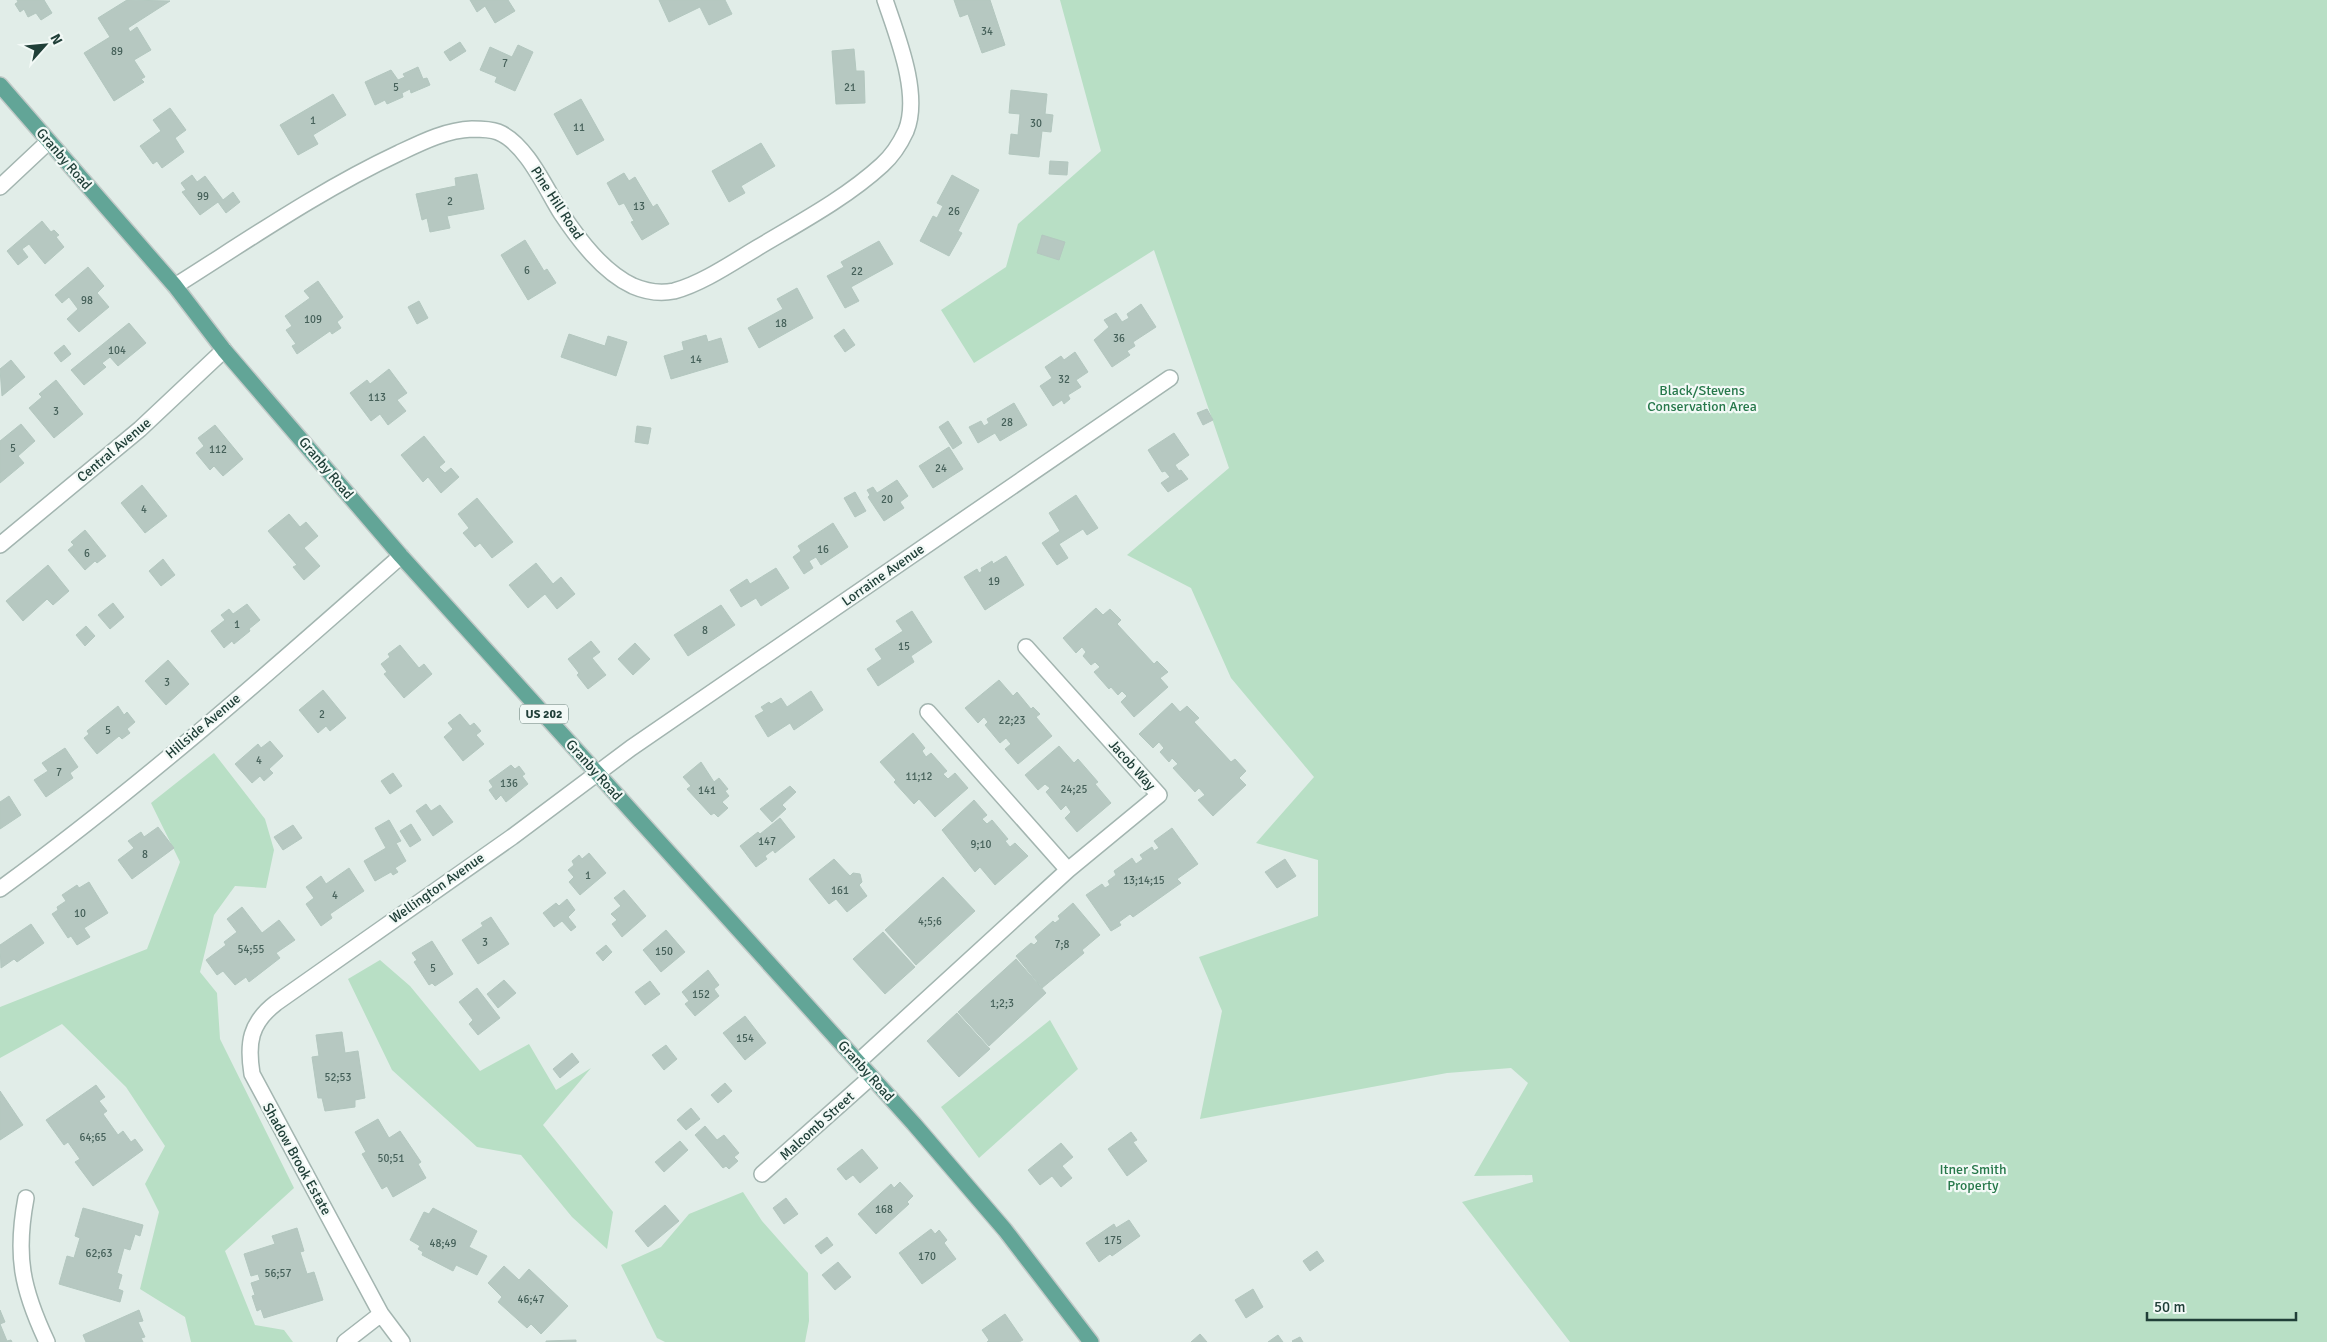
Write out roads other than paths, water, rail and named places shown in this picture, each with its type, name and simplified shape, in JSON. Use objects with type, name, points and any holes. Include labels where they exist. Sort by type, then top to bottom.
[{"type":"main road","name":"Granby Road","points":[[0,84],[48,142],[175,286],[224,350],[401,556],[871,1076],[1005,1230],[1091,1342]]},
{"type":"street","name":"Pine Hill Road","points":[[175,286],[308,203],[380,162],[439,135],[456,131],[485,129],[498,132],[509,139],[528,159],[566,220],[612,273],[624,281],[647,291],[659,293],[675,291],[724,268],[847,192],[884,164],[893,153],[906,130],[910,118],[911,99],[897,34],[885,0]]},
{"type":"street","points":[[0,187],[48,142]]},
{"type":"street","name":"Central Avenue","points":[[0,545],[140,429],[224,350]]},
{"type":"street","name":"Lorraine Avenue","points":[[597,774],[1170,378]]},
{"type":"street","name":"Hillside Avenue","points":[[0,889],[48,854],[270,672],[401,556]]},
{"type":"street","name":"Jacob Way","points":[[858,1062],[1068,870],[1159,795],[1026,647]]},
{"type":"street","points":[[928,712],[1068,870]]},
{"type":"street","name":"Wellington Avenue","points":[[276,1003],[597,774]]},
{"type":"street","name":"Shadow Brook Estate","points":[[276,1003],[258,1019],[252,1033],[249,1054],[252,1074],[381,1314],[402,1342]]},
{"type":"street","name":"Malcomb Street","points":[[762,1174],[871,1076]]},
{"type":"street","points":[[26,1198],[20,1228],[21,1266],[32,1309],[46,1342]]},
{"type":"street","points":[[345,1342],[381,1314]]},
{"type":"park label","name":"Black/Stevens Conservation Area","points":[[1702,398]]},
{"type":"park label","name":"Itner Smith Property","points":[[1973,1178]]}]
